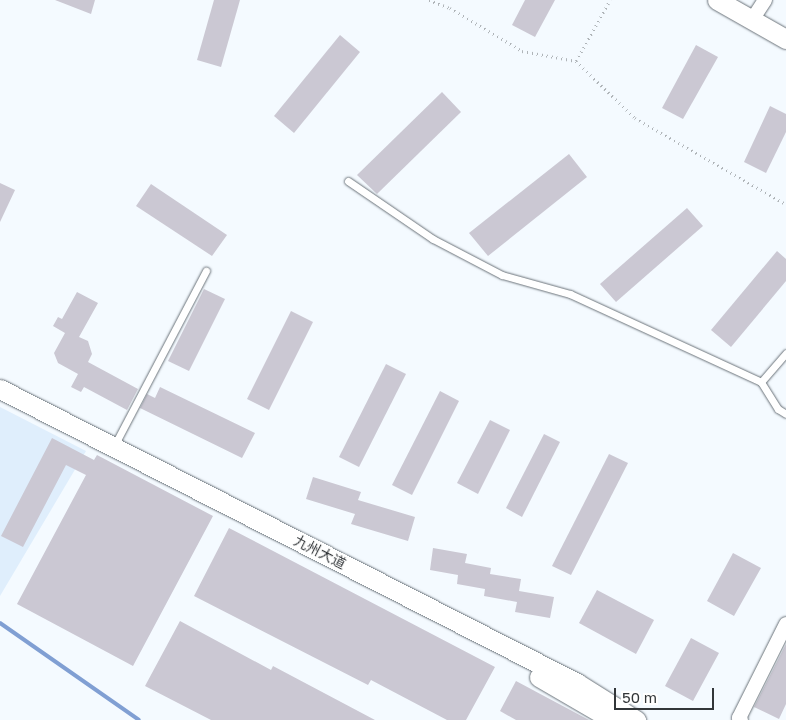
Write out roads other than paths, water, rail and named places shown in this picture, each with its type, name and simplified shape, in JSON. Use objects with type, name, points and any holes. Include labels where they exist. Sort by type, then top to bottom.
[{"type":"main road","points":[[717,0],[786,39]]},
{"type":"main road","name":"九州大道","points":[[0,389],[577,683],[636,720]]},
{"type":"main road","points":[[0,400],[295,548],[613,720]]},
{"type":"street","points":[[752,20],[765,0]]},
{"type":"street","points":[[741,720],[739,718],[786,624]]},
{"type":"lane","points":[[348,181],[433,239],[502,275],[570,294],[761,382],[778,409],[786,414]]},
{"type":"lane","points":[[114,447],[206,272]]},
{"type":"lane","points":[[761,382],[786,353]]},
{"type":"waterway","points":[[0,623],[139,720]]}]
